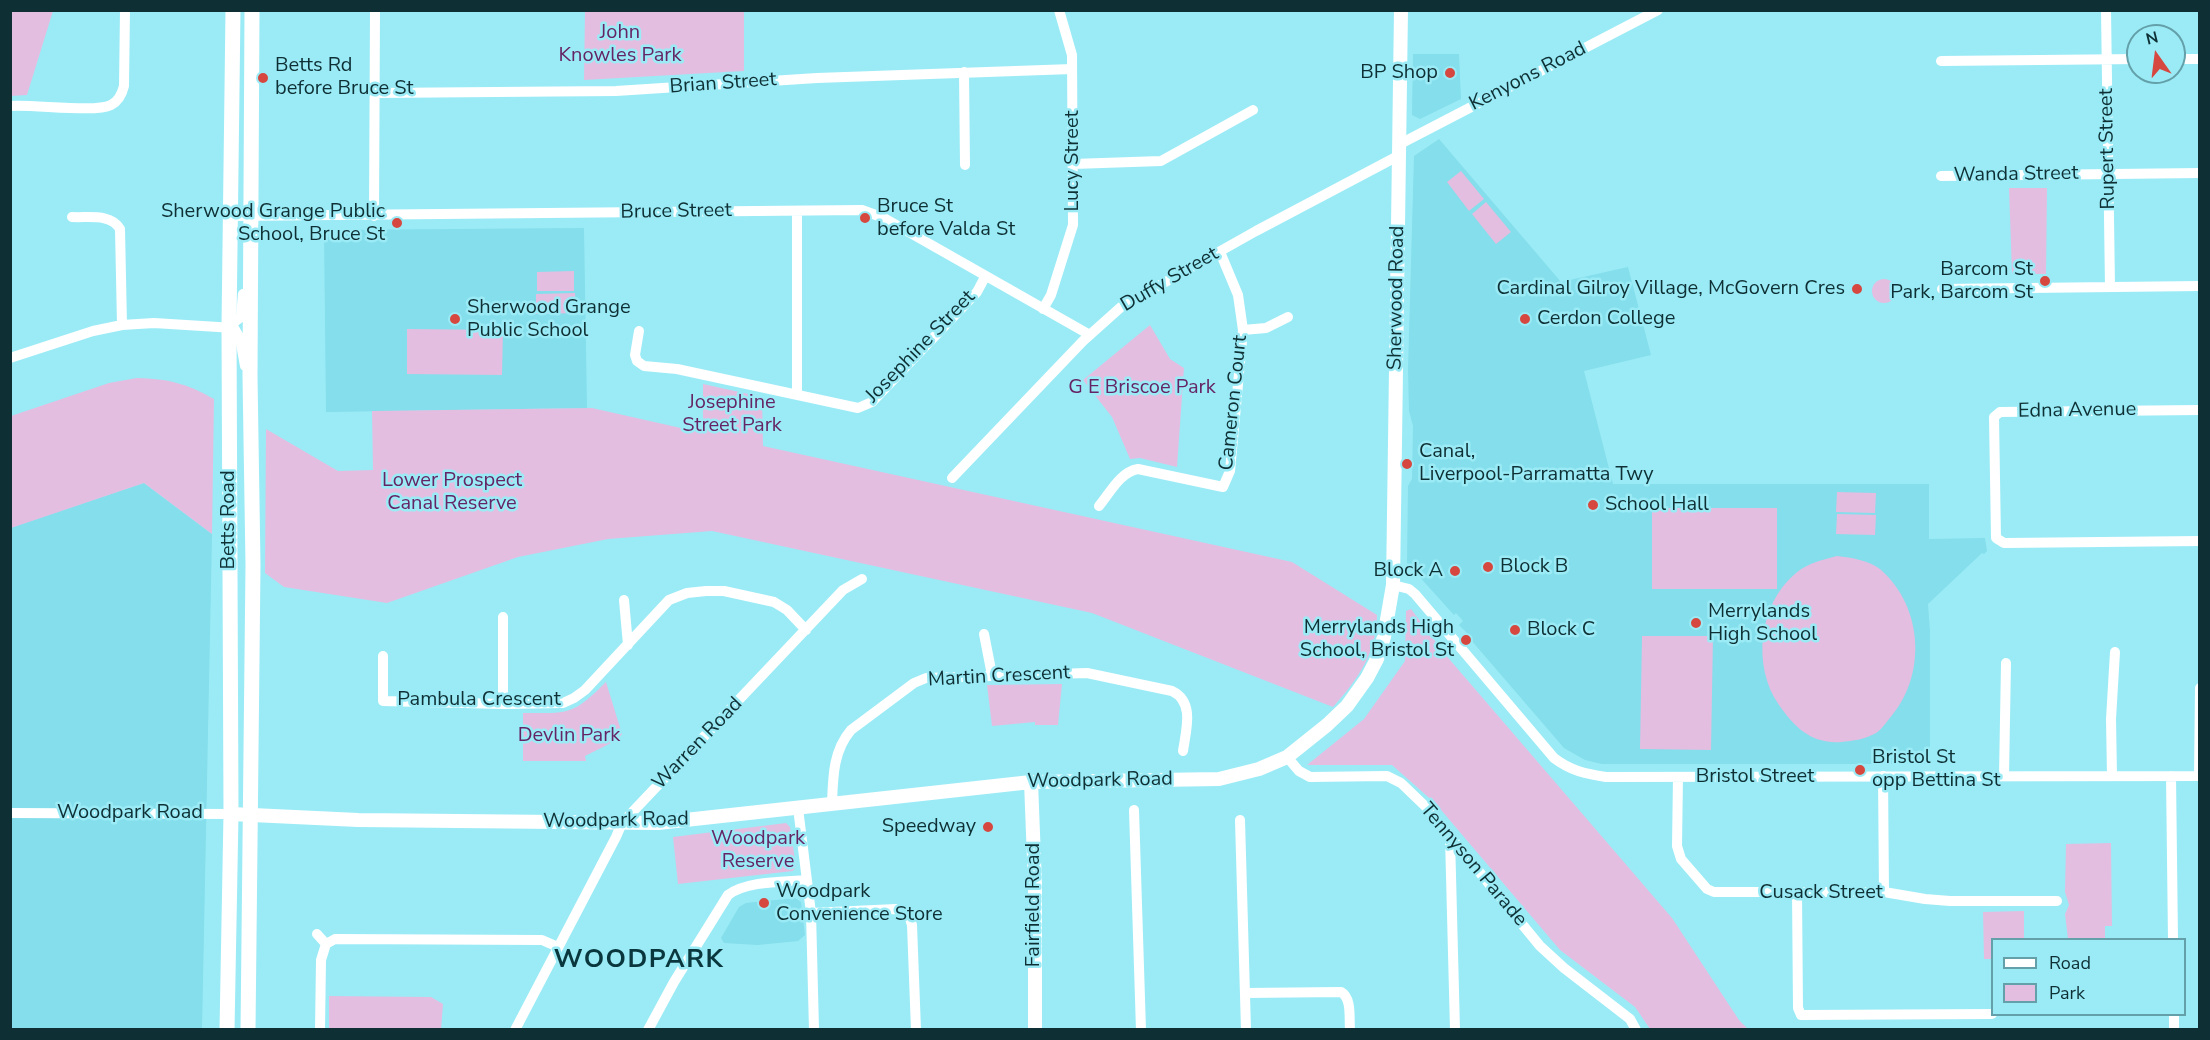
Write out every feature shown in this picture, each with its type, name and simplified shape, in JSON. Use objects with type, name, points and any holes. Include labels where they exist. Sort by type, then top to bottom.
[{"type":"highway","name":"Betts Road","points":[[227,1029],[231,814],[229,216],[233,10]]},
{"type":"highway","name":"Betts Road","points":[[248,1029],[253,565],[250,498],[252,10]]},
{"type":"main road","name":"Sherwood Road","points":[[1290,761],[1334,719],[1373,675],[1390,646],[1396,623],[1397,609],[1393,585],[1401,10]]},
{"type":"main road","name":"Woodpark Road","points":[[231,814],[358,820],[658,823],[1031,782],[1219,779],[1290,761]]},
{"type":"main road","name":"Fairfield Road","points":[[1031,782],[1035,885],[1035,1029]]},
{"type":"street","points":[[10,106],[100,108],[120,105],[124,86],[125,10]]},
{"type":"street","points":[[374,216],[375,10]]},
{"type":"street","name":"Lucy Street","points":[[1043,309],[1051,296],[1073,225],[1071,51],[1059,10]]},
{"type":"street","name":"Kenyons Road","points":[[1398,150],[1658,10]]},
{"type":"street","name":"Rupert Street","points":[[2106,10],[2110,287]]},
{"type":"street","points":[[1941,61],[2126,59]]},
{"type":"street","name":"Brian Street","points":[[375,93],[616,91],[817,78],[1072,69]]},
{"type":"street","points":[[964,72],[965,165]]},
{"type":"street","points":[[1073,164],[1161,161],[1253,110]]},
{"type":"street","name":"Duffy Street","points":[[952,478],[1090,335],[1126,304],[1398,150]]},
{"type":"street","name":"Wanda Street","points":[[1941,176],[2199,173]]},
{"type":"street","points":[[797,211],[797,395]]},
{"type":"street","name":"Bruce Street","points":[[229,216],[870,212],[1090,335]]},
{"type":"street","points":[[72,217],[106,218],[119,221],[122,325]]},
{"type":"street","name":"Cameron Court","points":[[1099,506],[1119,480],[1138,469],[1223,487],[1230,471],[1243,330],[1238,295],[1220,252]]},
{"type":"street","points":[[229,326],[241,317],[243,289],[250,276]]},
{"type":"street","name":"Josephine Street","points":[[639,331],[635,355],[637,361],[644,366],[677,369],[853,407],[869,404],[976,292],[986,277]]},
{"type":"street","points":[[1942,289],[2199,286]]},
{"type":"street","points":[[1243,330],[1266,328],[1288,317]]},
{"type":"street","points":[[10,358],[93,331],[122,325],[154,323],[229,326],[238,333],[244,365],[250,376]]},
{"type":"street","name":"Edna Avenue","points":[[2199,410],[2000,412],[1994,417],[1996,538],[1999,541],[2004,543],[2199,541]]},
{"type":"street","name":"Warren Road","points":[[515,1029],[622,823],[843,590],[862,579]]},
{"type":"street","name":"Bristol Street","points":[[1393,585],[1409,589],[1415,594],[1546,749],[1563,765],[1584,774],[1606,777],[2199,776]]},
{"type":"street","name":"Pambula Crescent","points":[[383,656],[384,701],[562,703],[585,690],[669,600],[687,593],[724,591],[774,602],[787,610],[806,630]]},
{"type":"street","points":[[624,600],[628,645]]},
{"type":"street","points":[[503,617],[503,704]]},
{"type":"street","points":[[984,634],[992,675]]},
{"type":"street","points":[[2112,776],[2111,719],[2115,652]]},
{"type":"street","points":[[2004,776],[2006,663]]},
{"type":"street","name":"Martin Crescent","points":[[831,804],[837,752],[841,743],[851,730],[920,679],[1087,673],[1172,691],[1182,697],[1187,710],[1184,751]]},
{"type":"street","points":[[2199,688],[2199,776]]},
{"type":"street","name":"Tennyson Parade","points":[[1290,761],[1310,777],[1387,776],[1401,783],[1418,799],[1540,946],[1564,968],[1630,1019],[1636,1029]]},
{"type":"street","points":[[1884,776],[1884,892]]},
{"type":"street","points":[[2171,776],[2173,938]]},
{"type":"street","name":"Cusack Street","points":[[1678,777],[1677,846],[1681,859],[1707,889],[1714,892],[1884,892],[1950,901],[2057,901]]},
{"type":"street","points":[[798,808],[812,913],[814,1029]]},
{"type":"street","points":[[1134,810],[1141,1029]]},
{"type":"street","name":"Woodpark Road","points":[[10,813],[231,814]]},
{"type":"street","points":[[1240,820],[1245,1029]]},
{"type":"street","points":[[1450,837],[1455,1029]]},
{"type":"street","points":[[648,1029],[728,895],[749,886],[806,880]]},
{"type":"street","points":[[1797,893],[1798,1008],[1801,1015],[1991,1014]]},
{"type":"street","points":[[812,913],[896,909],[908,913],[912,926],[916,1029]]},
{"type":"street","points":[[317,934],[326,944]]},
{"type":"street","points":[[320,1029],[321,960],[326,944],[335,939],[542,940],[558,947]]},
{"type":"street","points":[[1245,993],[1341,992],[1345,994],[1348,1002],[1350,1029]]},
{"type":"shaded area","points":[[1413,54],[1459,54],[1461,99],[1420,119],[1412,115]]},
{"type":"shaded area","name":"Merrylands High School","points":[[1439,139],[1561,282],[1628,267],[1651,355],[1584,371],[1613,484],[1929,484],[1929,539],[1985,538],[1987,551],[1982,553],[1928,604],[1930,764],[1602,764],[1585,760],[1564,748],[1459,625],[1463,621],[1456,613],[1454,615],[1407,563],[1408,486],[1412,479],[1413,426],[1409,411],[1408,370],[1414,156]]},
{"type":"shaded area","name":"Sherwood Grange Public School","points":[[584,228],[587,408],[326,412],[324,230]]},
{"type":"shaded area","points":[[144,483],[212,534],[202,1029],[11,1029],[10,528]]},
{"type":"shaded area","points":[[795,898],[801,902],[805,935],[798,941],[758,945],[724,943],[721,938],[739,907],[746,903]]},
{"type":"green space","points":[[11,10],[53,11],[27,95],[11,96]]},
{"type":"green space","name":"John Knowles Park","points":[[585,11],[744,11],[744,71],[584,80]]},
{"type":"green space","points":[[1461,171],[1484,199],[1469,211],[1447,182]]},
{"type":"green space","points":[[2009,188],[2047,188],[2046,274],[2012,274]]},
{"type":"green space","points":[[1486,202],[1511,232],[1496,244],[1472,214]]},
{"type":"green space","points":[[574,271],[574,291],[537,291],[537,272]]},
{"type":"green space","points":[[1884,279],[1893,282],[1896,291],[1893,300],[1884,303],[1875,300],[1872,291],[1875,282]]},
{"type":"green space","points":[[575,293],[576,313],[536,314],[536,294]]},
{"type":"green space","name":"G E Briscoe Park","points":[[1150,325],[1170,359],[1184,368],[1177,467],[1140,458],[1130,459],[1112,417],[1083,380]]},
{"type":"green space","points":[[407,329],[503,330],[502,375],[407,374]]},
{"type":"green space","points":[[137,378],[177,383],[214,399],[212,534],[144,483],[11,528],[11,416],[109,383]]},
{"type":"green space","name":"Lower Prospect Canal Reserve","points":[[703,384],[762,397],[763,446],[1292,562],[1377,615],[1374,641],[1369,654],[1350,687],[1333,707],[1092,613],[712,531],[608,539],[518,557],[387,603],[284,587],[265,573],[266,429],[338,471],[373,470],[372,411],[592,408],[703,433]]},
{"type":"green space","points":[[1837,492],[1876,493],[1875,513],[1836,512]]},
{"type":"green space","points":[[1652,508],[1777,508],[1777,589],[1652,589]]},
{"type":"green space","points":[[1837,514],[1876,515],[1875,535],[1836,534]]},
{"type":"green space","points":[[1837,556],[1870,563],[1880,569],[1895,585],[1912,622],[1915,642],[1910,683],[1901,702],[1880,730],[1859,739],[1831,742],[1805,733],[1791,721],[1770,690],[1762,655],[1767,618],[1783,586],[1805,567]]},
{"type":"green space","points":[[1411,609],[1444,653],[1672,918],[1739,1020],[1748,1029],[1650,1029],[1635,1007],[1560,950],[1436,804],[1392,765],[1307,765],[1364,719],[1405,661],[1406,611]]},
{"type":"green space","points":[[1642,636],[1713,636],[1711,750],[1640,749]]},
{"type":"green space","name":"Devlin Park","points":[[606,682],[622,734],[617,740],[585,756],[586,761],[523,761],[523,713],[551,713],[569,710],[585,701]]},
{"type":"green space","points":[[1062,684],[1058,725],[1035,725],[1035,722],[992,726],[987,685]]},
{"type":"green space","name":"Woodpark Reserve","points":[[786,823],[790,827],[796,866],[793,871],[678,884],[673,837]]},
{"type":"green space","points":[[2111,843],[2112,926],[2105,926],[2105,938],[2068,938],[2065,914],[2069,905],[2065,892],[2066,844]]},
{"type":"green space","points":[[2024,911],[2024,938],[1991,938],[1991,959],[1984,959],[1983,912]]},
{"type":"green space","points":[[329,996],[431,997],[443,1004],[441,1030],[329,1029]]},
{"type":"place","name":"BP Shop","points":[[1450,73]]},
{"type":"place","name":"Betts Rd before Bruce St","points":[[263,78]]},
{"type":"place","name":"Bruce St before Valda St","points":[[865,218]]},
{"type":"place","name":"Sherwood Grange Public School, Bruce St","points":[[397,223]]},
{"type":"place","name":"Barcom St Park, Barcom St","points":[[2045,281]]},
{"type":"place","name":"Cardinal Gilroy Village, McGovern Cres","points":[[1857,289]]},
{"type":"place","name":"Sherwood Grange Public School","points":[[455,319]]},
{"type":"place","name":"Cerdon College","points":[[1525,319]]},
{"type":"place","name":"Canal, Liverpool-Parramatta Twy","points":[[1407,464]]},
{"type":"place","name":"School Hall","points":[[1593,505]]},
{"type":"place","name":"Block B","points":[[1488,567]]},
{"type":"place","name":"Block A","points":[[1455,571]]},
{"type":"place","name":"Merrylands High School","points":[[1696,623]]},
{"type":"place","name":"Block C","points":[[1515,630]]},
{"type":"place","name":"Merrylands High School, Bristol St","points":[[1466,640]]},
{"type":"place","name":"Bristol St opp Bettina St","points":[[1860,770]]},
{"type":"place","name":"Speedway","points":[[988,827]]},
{"type":"place","name":"Woodpark Convenience Store","points":[[764,903]]},
{"type":"district","name":"WOODPARK","points":[[639,961]]},
{"type":"park label","name":"Josephine Street Park","points":[[732,414]]}]
